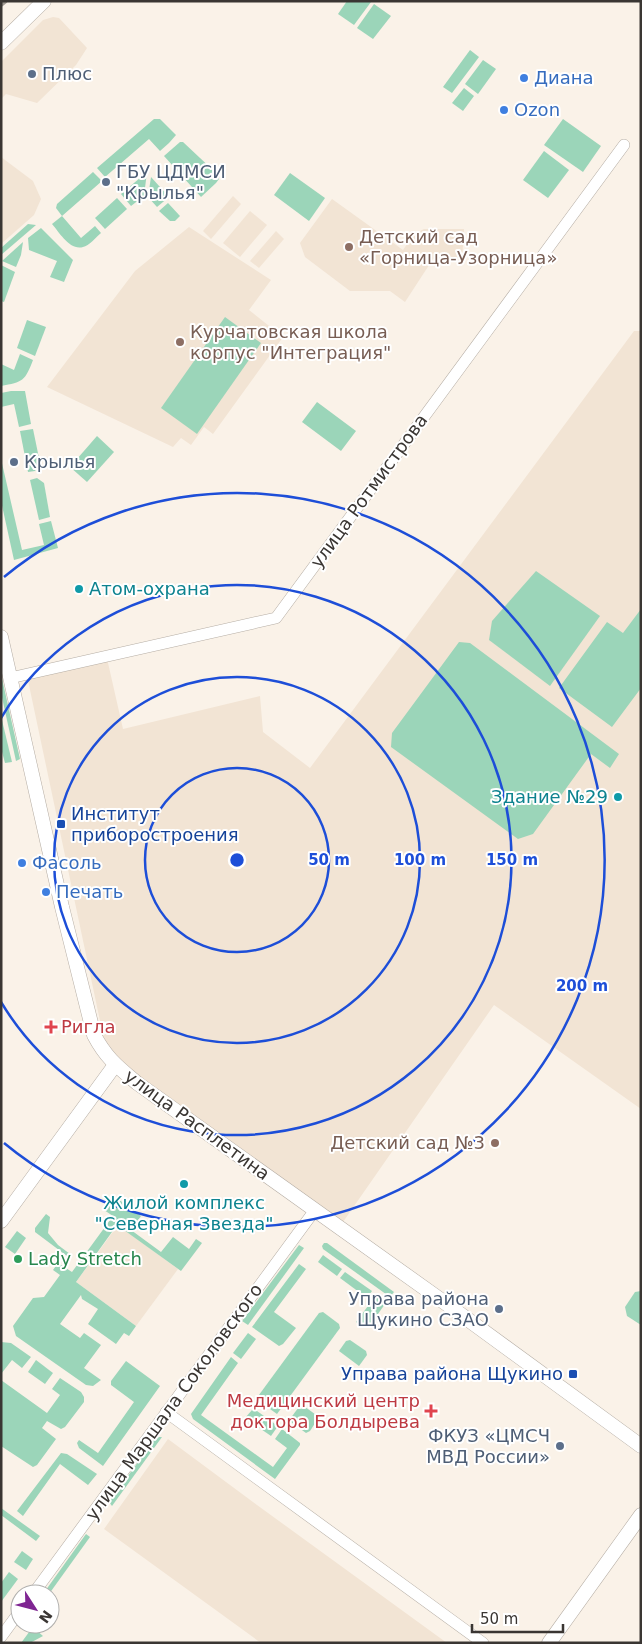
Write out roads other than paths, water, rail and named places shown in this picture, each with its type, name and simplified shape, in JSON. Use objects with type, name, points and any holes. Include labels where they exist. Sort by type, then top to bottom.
[{"type":"street","points":[[1,43],[44,1]]},
{"type":"street","name":"улица Ротмистрова","points":[[10,678],[276,618],[624,144]]},
{"type":"street","name":"улица Расплетина","points":[[1,636],[62,908],[94,1035],[103,1052],[115,1065],[137,1083],[641,1446]]},
{"type":"street","points":[[1,1220],[115,1065]]},
{"type":"street","name":"улица Маршала Соколовского","points":[[40,1584],[315,1210]]},
{"type":"street","points":[[166,1412],[483,1643]]},
{"type":"street","points":[[549,1643],[641,1515]]},
{"type":"street","points":[[1,1637],[10,1625]]},
{"type":"railway","points":[[1,5],[6,1]]},
{"type":"place","name":"Плюс","points":[[32,74]]},
{"type":"place","name":"Диана","points":[[524,78]]},
{"type":"place","name":"Ozon","points":[[504,110]]},
{"type":"place","name":"ГБУ ЦДМСИ \"Крылья\"","points":[[106,182]]},
{"type":"place","name":"Детский сад «Горница-Узорница»","points":[[349,247]]},
{"type":"place","name":"Курчатовская школа корпус \"Интеграция\"","points":[[180,342]]},
{"type":"place","name":"Крылья","points":[[14,462]]},
{"type":"place","name":"Атом-охрана","points":[[79,589]]},
{"type":"place","name":"Здание №29","points":[[618,797]]},
{"type":"place","name":"Институт приборостроения","points":[[61,824]]},
{"type":"place","name":"Фасоль","points":[[22,863]]},
{"type":"place","name":"Печать","points":[[46,892]]},
{"type":"place","name":"Ригла","points":[[51,1027]]},
{"type":"place","name":"Детский сад №3","points":[[495,1143]]},
{"type":"place","name":"Жилой комплекс \"Северная Звезда\"","points":[[184,1184]]},
{"type":"place","name":"Lady Stretch","points":[[18,1259]]},
{"type":"place","name":"Управа района Щукино СЗАО","points":[[499,1309]]},
{"type":"place","name":"Управа района Щукино","points":[[573,1374]]},
{"type":"place","name":"Медицинский центр доктора Болдырева","points":[[431,1411]]},
{"type":"place","name":"ФКУЗ «ЦМСЧ МВД России»","points":[[560,1446]]}]
